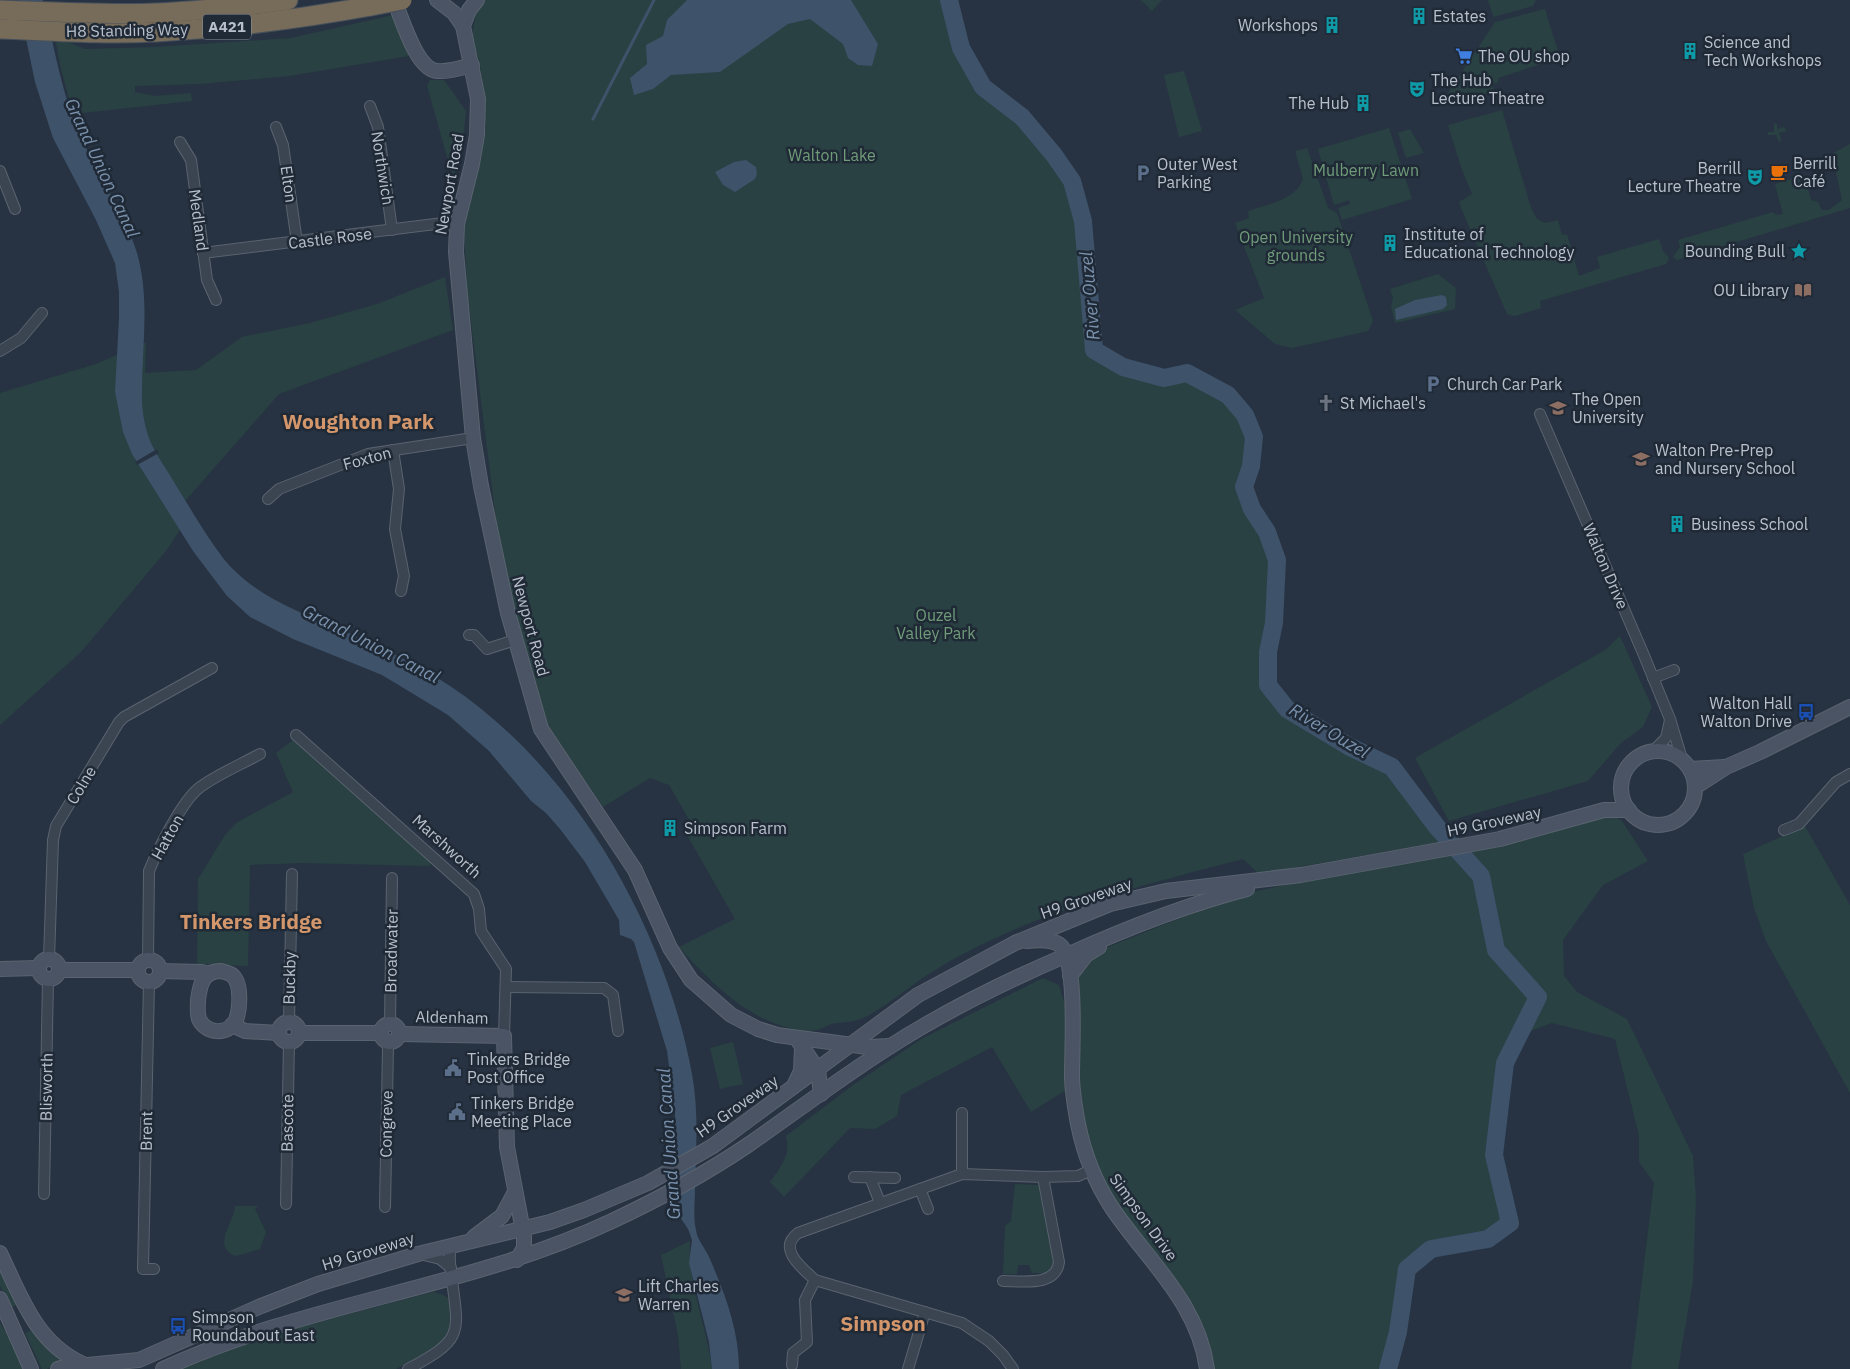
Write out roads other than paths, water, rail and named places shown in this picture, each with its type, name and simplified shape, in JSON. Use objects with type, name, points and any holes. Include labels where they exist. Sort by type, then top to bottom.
[{"type":"highway","name":"H8 Standing Way","points":[[0,10],[156,13],[288,0]]},
{"type":"highway","name":"H8 Standing Way","points":[[0,28],[81,32],[154,32],[229,27],[309,17],[402,0]]},
{"type":"street","points":[[394,0],[418,56],[426,67],[436,71],[448,71],[472,65]]},
{"type":"street","points":[[437,0],[454,13],[463,26]]},
{"type":"street","points":[[463,26],[477,0]]},
{"type":"street","name":"Newport Road","points":[[463,26],[478,99],[477,135],[458,224],[456,252],[473,438],[490,535],[515,640],[541,729],[635,870],[670,948],[691,980],[731,1015],[758,1029],[800,1044],[851,1044],[877,1048],[890,1046]]},
{"type":"street","name":"Northwich","points":[[370,106],[378,127],[392,230]]},
{"type":"street","name":"Elton","points":[[276,127],[283,145],[297,242]]},
{"type":"street","name":"Medland","points":[[180,142],[191,160],[207,280],[216,300]]},
{"type":"street","points":[[0,171],[15,209]]},
{"type":"street","name":"Castle Rose","points":[[203,253],[443,223],[458,224]]},
{"type":"street","points":[[0,351],[21,338],[42,313]]},
{"type":"street","name":"Walton Drive","points":[[1540,414],[1654,678],[1686,764]]},
{"type":"street","name":"Foxton","points":[[268,499],[279,489],[352,459],[393,450],[473,438]]},
{"type":"street","points":[[393,450],[399,489],[395,529],[404,576],[401,591]]},
{"type":"street","points":[[469,635],[474,636],[487,649],[515,640]]},
{"type":"street","name":"Colne","points":[[49,959],[52,840],[56,826],[119,722],[212,668]]},
{"type":"street","points":[[1654,678],[1674,670]]},
{"type":"street","points":[[1695,787],[1726,766],[1760,752],[1850,707]]},
{"type":"street","points":[[1653,751],[1666,738],[1670,719]]},
{"type":"street","name":"Marshworth","points":[[296,735],[474,894],[479,909],[481,932],[506,969],[504,1036],[505,1132],[524,1232]]},
{"type":"street","points":[[1686,764],[1695,787],[1694,796],[1685,813],[1668,824],[1647,823],[1629,810],[1622,795],[1621,786],[1624,774],[1631,763],[1641,755],[1653,751],[1666,752],[1686,764],[1726,766]]},
{"type":"street","name":"Hatton","points":[[143,965],[149,871],[154,858],[191,796],[200,787],[260,754]]},
{"type":"street","points":[[1784,830],[1799,824],[1836,782],[1850,774]]},
{"type":"street","points":[[1604,810],[1621,786]]},
{"type":"street","name":"H9 Groveway","points":[[58,1369],[74,1364],[89,1366],[138,1360],[278,1299],[363,1269],[458,1244],[494,1231],[524,1232],[584,1210],[648,1182],[713,1146],[918,994],[1015,942],[1110,904],[1166,891],[1301,875],[1500,840],[1604,810],[1629,810]]},
{"type":"street","name":"Buckby","points":[[289,1022],[292,874]]},
{"type":"street","name":"H9 Groveway","points":[[1062,949],[1238,891],[1301,875]]},
{"type":"street","name":"Broadwater","points":[[390,1033],[392,878]]},
{"type":"street","points":[[1070,982],[1086,955],[1095,949],[1148,927],[1171,912]]},
{"type":"street","points":[[162,1369],[271,1327],[451,1274],[481,1271],[514,1261],[555,1246],[649,1203],[693,1180],[746,1146],[890,1046],[970,1000],[1053,961],[1062,949],[1068,920]]},
{"type":"street","points":[[1015,942],[1038,940],[1062,949]]},
{"type":"street","name":"Simpson Drive","points":[[1062,949],[1073,1000],[1072,1076],[1075,1106],[1091,1170],[1113,1209],[1172,1285],[1184,1304],[1195,1326],[1207,1369]]},
{"type":"street","points":[[49,959],[56,962],[59,970],[56,976],[48,979],[41,976],[38,968],[42,962],[49,959]]},
{"type":"street","name":"Simpson Drive","points":[[1053,961],[1070,982]]},
{"type":"street","points":[[59,970],[157,963],[160,971],[158,978],[149,982],[142,980],[143,965]]},
{"type":"street","points":[[0,969],[38,968]]},
{"type":"street","points":[[160,971],[202,972],[208,974],[221,971],[232,975],[238,986],[238,1013],[232,1026],[221,1031],[213,1031],[204,1026],[199,1019],[200,984],[208,974]]},
{"type":"street","name":"Blisworth","points":[[44,1194],[48,979]]},
{"type":"street","name":"Brent","points":[[149,982],[142,1269],[154,1269]]},
{"type":"street","points":[[506,987],[589,992],[604,988],[613,995],[618,1031]]},
{"type":"street","points":[[232,1026],[245,1031],[295,1040],[300,1033],[296,1024],[289,1022],[282,1025],[284,1038]]},
{"type":"street","name":"Aldenham","points":[[300,1033],[504,1036]]},
{"type":"street","name":"Congreve","points":[[385,1207],[388,1047],[390,1033]]},
{"type":"street","name":"Bascote","points":[[284,1038],[286,1204]]},
{"type":"street","points":[[800,1044],[818,1070],[821,1094]]},
{"type":"street","points":[[794,1087],[801,1071],[800,1044]]},
{"type":"street","points":[[962,1113],[962,1174]]},
{"type":"street","points":[[1013,1369],[1003,1355],[989,1341],[962,1323],[815,1280],[801,1268],[791,1255],[789,1244],[791,1238],[798,1233],[962,1174],[1043,1178],[1078,1176],[1091,1170]]},
{"type":"street","points":[[854,1177],[896,1178]]},
{"type":"street","points":[[870,1178],[880,1203]]},
{"type":"street","points":[[1003,1281],[1043,1280],[1054,1276],[1058,1270],[1059,1262],[1043,1178]]},
{"type":"street","points":[[920,1189],[928,1209]]},
{"type":"street","points":[[494,1231],[515,1192]]},
{"type":"street","points":[[524,1232],[537,1244],[555,1246]]},
{"type":"street","points":[[514,1261],[524,1248],[524,1232]]},
{"type":"street","points":[[408,1369],[436,1354],[448,1342],[457,1327],[458,1316],[449,1257],[458,1244]]},
{"type":"street","points":[[0,1253],[25,1305],[49,1343],[67,1357],[89,1366]]},
{"type":"street","points":[[418,1254],[440,1259],[451,1274]]},
{"type":"street","points":[[792,1365],[793,1353],[807,1342],[805,1300],[815,1280]]},
{"type":"street","points":[[0,1298],[31,1369]]},
{"type":"street","points":[[908,1369],[925,1312]]},
{"type":"water","name":"Grand Union Canal","points":[[18,0],[43,0],[58,68],[73,119],[132,237],[144,290],[142,400],[146,428],[155,452],[210,540],[235,571],[262,592],[293,609],[411,662],[450,686],[495,721],[537,761],[574,807],[608,856],[637,909],[660,963],[679,1019],[692,1074],[696,1117],[695,1225],[698,1237],[721,1285],[730,1312],[737,1340],[739,1369],[712,1369],[709,1342],[689,1263],[692,1240],[688,1229],[680,1217],[677,1202],[675,1113],[667,1051],[634,942],[620,935],[619,920],[585,862],[560,829],[546,813],[531,801],[489,751],[448,715],[382,675],[293,639],[250,617],[227,596],[193,551],[132,454],[123,432],[115,392],[119,292],[115,263],[96,220],[53,138],[35,82]]},
{"type":"water","points":[[687,0],[851,0],[878,44],[872,66],[858,65],[848,58],[843,44],[810,19],[788,24],[720,72],[671,75],[653,89],[634,95],[630,78],[647,64],[646,45],[663,36],[667,20]]},
{"type":"water","points":[[746,160],[756,167],[757,174],[755,179],[735,192],[723,185],[715,172],[734,162]]},
{"type":"water","points":[[1442,295],[1446,297],[1447,305],[1443,309],[1396,320],[1395,309],[1415,300]]},
{"type":"waterway","points":[[593,119],[654,0]]},
{"type":"waterway","name":"River Ouzel","points":[[949,0],[961,48],[983,87],[1022,117],[1054,155],[1072,181],[1083,221],[1094,350],[1123,367],[1164,378],[1187,373],[1228,395],[1245,415],[1254,437],[1251,466],[1244,487],[1252,509],[1267,532],[1277,560],[1274,623],[1268,652],[1268,685],[1287,709],[1350,747],[1392,767],[1437,827],[1481,876],[1496,950],[1538,997],[1505,1063],[1494,1155],[1510,1223],[1488,1239],[1431,1249],[1407,1269],[1398,1332],[1388,1369]]},
{"type":"place","name":"Estates","points":[[1419,16]]},
{"type":"place","name":"Workshops","points":[[1332,25]]},
{"type":"place","name":"Science and Tech Workshops","points":[[1690,51]]},
{"type":"place","name":"The OU shop","points":[[1464,56]]},
{"type":"place","name":"The Hub Lecture Theatre","points":[[1417,89]]},
{"type":"place","name":"The Hub","points":[[1363,103]]},
{"type":"place","name":"Berrill Café","points":[[1779,172]]},
{"type":"place","name":"Outer West Parking","points":[[1143,173]]},
{"type":"place","name":"Berrill Lecture Theatre","points":[[1755,177]]},
{"type":"place","name":"Institute of Educational Technology","points":[[1390,243]]},
{"type":"place","name":"Bounding Bull","points":[[1799,251]]},
{"type":"place","name":"OU Library","points":[[1803,290]]},
{"type":"place","name":"Church Car Park","points":[[1433,384]]},
{"type":"place","name":"St Michael's","points":[[1326,403]]},
{"type":"place","name":"The Open University","points":[[1558,408]]},
{"type":"place","name":"Walton Pre-Prep and Nursery School","points":[[1641,459]]},
{"type":"place","name":"Business School","points":[[1677,524]]},
{"type":"place","name":"Walton Hall Walton Drive","points":[[1806,712]]},
{"type":"place","name":"Simpson Farm","points":[[670,828]]},
{"type":"place","name":"Tinkers Bridge Post Office","points":[[453,1068]]},
{"type":"place","name":"Tinkers Bridge Meeting Place","points":[[457,1112]]},
{"type":"place","name":"Lift Charles Warren","points":[[624,1295]]},
{"type":"place","name":"Simpson Roundabout East","points":[[178,1326]]},
{"type":"district","name":"Woughton Park","points":[[358,422]]},
{"type":"district","name":"Tinkers Bridge","points":[[251,922]]},
{"type":"district","name":"Simpson","points":[[883,1324]]},
{"type":"park label","name":"Walton Lake","points":[[832,155]]},
{"type":"park label","name":"Mulberry Lawn","points":[[1366,170]]},
{"type":"park label","name":"Open University grounds","points":[[1296,246]]},
{"type":"park label","name":"Ouzel Valley Park","points":[[936,624]]}]
